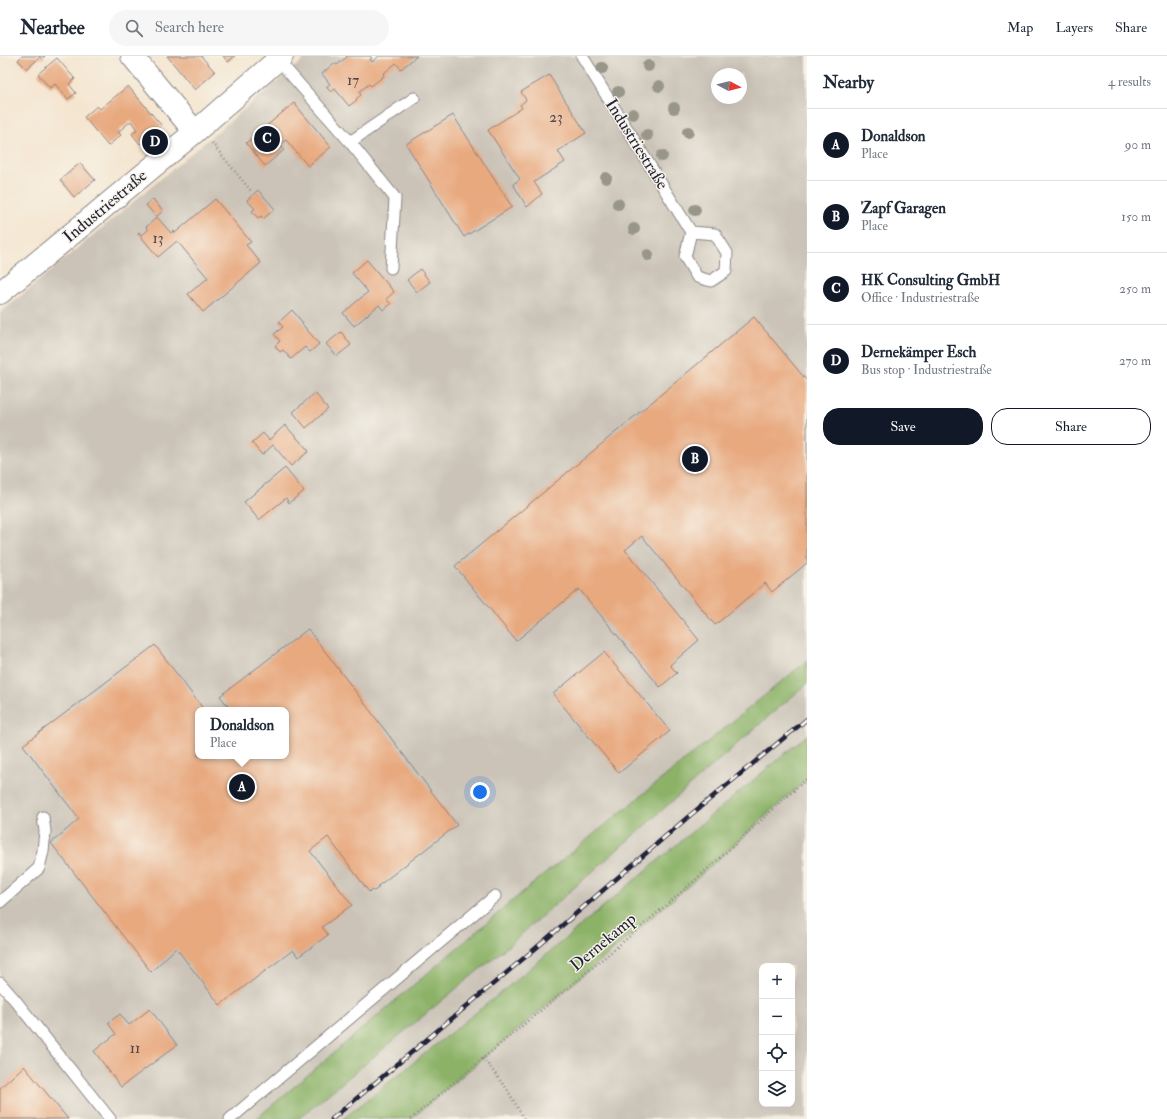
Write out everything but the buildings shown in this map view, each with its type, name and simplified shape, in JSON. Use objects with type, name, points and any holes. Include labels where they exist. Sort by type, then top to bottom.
[{"type":"street","points":[[132,56],[197,130]]},
{"type":"street","name":"Industriestraße","points":[[0,293],[197,130],[280,58]]},
{"type":"lane","name":"Industriestraße","points":[[582,56],[691,232]]},
{"type":"lane","points":[[280,58],[395,198],[390,268]]},
{"type":"lane","points":[[350,142],[414,98]]},
{"type":"lane","points":[[691,232],[715,234],[727,253],[726,271],[711,281],[697,277],[685,256],[691,232]]},
{"type":"lane","points":[[0,902],[39,868],[43,851],[43,817]]},
{"type":"lane","points":[[230,1119],[494,896]]},
{"type":"lane","points":[[0,983],[110,1119]]},
{"type":"path","points":[[197,130],[251,191]]},
{"type":"path","name":"Dernekamp","points":[[411,1119],[571,986],[703,873],[807,779]]},
{"type":"path","points":[[483,1058],[507,1089],[524,1119]]},
{"type":"shaded area","points":[[308,56],[807,56],[807,661],[530,886],[256,1119],[0,1119],[0,313]]},
{"type":"shaded area","points":[[807,684],[807,735],[503,991],[343,1119],[298,1119],[508,946]]},
{"type":"shaded area","points":[[807,778],[807,1119],[411,1119],[483,1058]]},
{"type":"green space","points":[[807,661],[807,684],[508,946],[298,1119],[256,1119],[530,886]]},
{"type":"green space","points":[[807,735],[807,779],[667,904],[411,1119],[343,1119],[503,991]]},
{"type":"railway","points":[[332,1119],[536,948],[688,817],[807,719]]},
{"type":"place","name":"HK Consulting GmbH","points":[[267,139]]},
{"type":"place","name":"Dernekämper Esch","points":[[155,142]]},
{"type":"place","name":"Zapf Garagen","points":[[695,459]]},
{"type":"place","name":"Donaldson","points":[[242,787]]}]
